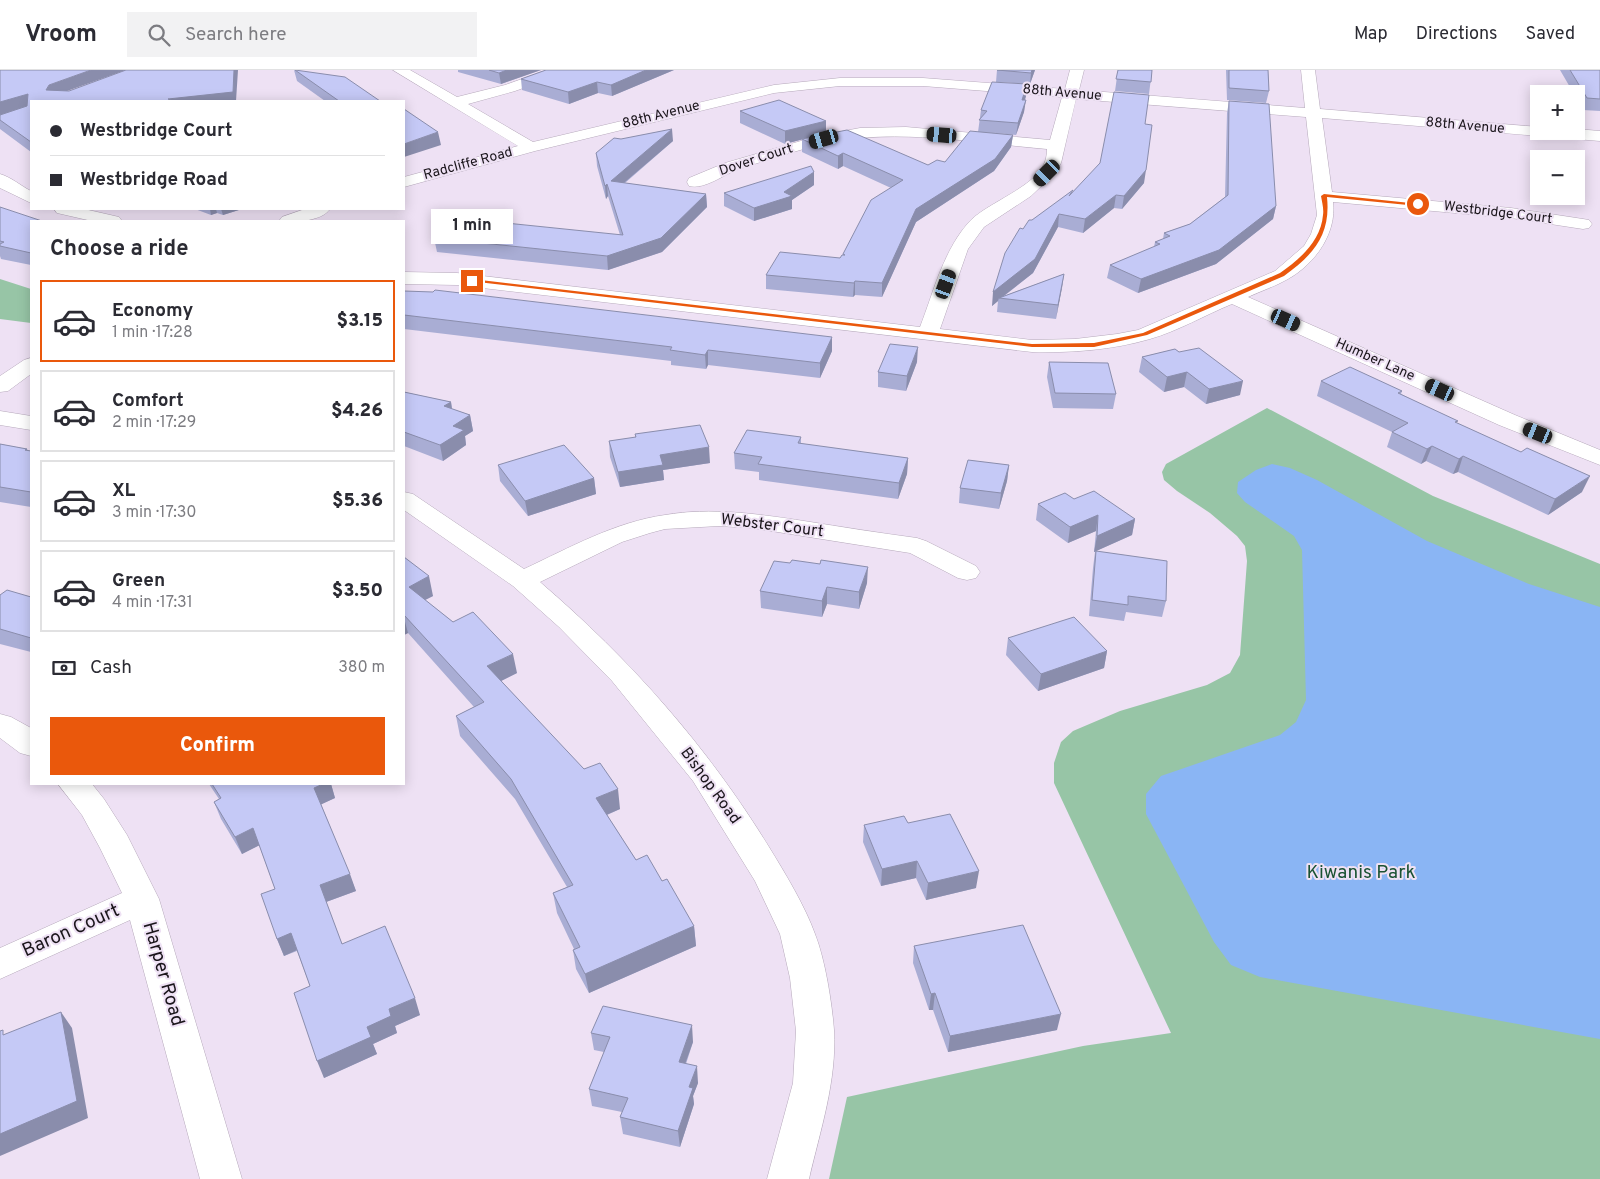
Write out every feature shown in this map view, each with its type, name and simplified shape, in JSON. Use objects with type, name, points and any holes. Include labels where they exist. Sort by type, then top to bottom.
[{"type":"street","points":[[400,70],[531,147]]},
{"type":"street","points":[[457,102],[510,88],[560,70]]},
{"type":"street","points":[[928,333],[959,249],[966,238],[978,223],[1025,192],[1047,173],[1053,163],[1056,145],[1077,70]]},
{"type":"street","points":[[405,278],[457,279],[1032,346],[1094,345],[1144,334],[1233,297],[1282,274],[1300,261],[1312,248],[1324,226],[1326,215],[1308,70]]},
{"type":"street","name":"88th Avenue","points":[[531,147],[749,93],[803,84],[874,81],[923,82],[1600,136]]},
{"type":"street","name":"Dover Court","points":[[695,182],[731,166],[824,139],[860,133],[906,132],[1056,145]]},
{"type":"street","name":"Radcliffe Road","points":[[405,182],[531,147]]},
{"type":"street","points":[[0,179],[8,186],[30,197]]},
{"type":"street","name":"Westbridge Court","points":[[1324,196],[1511,213],[1583,224]]},
{"type":"street","points":[[67,210],[109,220]]},
{"type":"street","points":[[291,220],[318,210]]},
{"type":"street","name":"Humber Lane","points":[[1233,297],[1507,420],[1600,458]]},
{"type":"street","points":[[0,386],[30,365]]},
{"type":"street","points":[[0,418],[30,423]]},
{"type":"street","name":"Bishop Road","points":[[405,501],[522,580],[570,621],[622,674],[704,773],[738,824],[769,876],[798,934],[808,978],[814,1031],[812,1083],[788,1179]]},
{"type":"street","name":"Webster Court","points":[[522,580],[613,537],[641,528],[665,522],[719,519],[752,521],[917,546],[966,572]]},
{"type":"street","points":[[0,724],[21,736],[30,744]]},
{"type":"street","name":"Harper Road","points":[[75,785],[94,808],[115,844],[142,899],[221,1179]]},
{"type":"street","name":"Baron Court","points":[[0,964],[142,899]]},
{"type":"green space","points":[[0,279],[30,289],[30,323],[0,319]]},
{"type":"green space","name":"Kiwanis Park","points":[[1267,408],[1433,496],[1600,564],[1600,1179],[829,1179],[847,1097],[1083,1046],[1171,1033],[1054,783],[1054,763],[1061,742],[1073,731],[1120,711],[1207,685],[1230,673],[1240,655],[1247,561],[1245,546],[1237,536],[1210,513],[1164,480],[1162,472],[1166,464]]},
{"type":"water","points":[[1272,464],[1290,468],[1317,480],[1427,541],[1529,584],[1600,607],[1600,1039],[1260,977],[1231,965],[1214,942],[1146,814],[1146,794],[1161,776],[1280,735],[1296,722],[1306,700],[1302,550],[1294,536],[1245,502],[1237,493],[1238,482],[1256,470]]},
{"type":"building","points":[[0,70],[91,70],[49,85],[46,90],[69,91],[126,70],[234,70],[233,92],[168,99],[172,100],[30,100],[30,141],[0,120],[0,115],[27,106],[28,94],[0,102]]},
{"type":"building","points":[[295,70],[345,77],[379,100],[338,100]]},
{"type":"building","points":[[489,70],[507,70],[499,73]]},
{"type":"building","points":[[546,70],[646,70],[611,85],[597,82],[568,92],[521,79]]},
{"type":"building","points":[[997,70],[1032,70],[1031,73]]},
{"type":"building","points":[[1118,70],[1152,70],[1151,82],[1116,79]]},
{"type":"building","points":[[1229,70],[1268,70],[1269,91],[1229,88]]},
{"type":"building","points":[[1570,70],[1600,70],[1600,99],[1587,98],[1585,85],[1579,85]]},
{"type":"building","points":[[992,82],[1027,84],[1022,100],[1026,100],[1018,123],[979,120],[987,111],[981,110]]},
{"type":"building","points":[[1114,92],[1149,95],[1145,124],[1152,125],[1146,170],[1124,196],[1116,195],[1085,219],[1059,214],[1035,259],[993,292],[1005,253],[1020,228],[1023,229],[1029,220],[1032,220],[1073,190],[1069,196],[1100,163]]},
{"type":"building","points":[[779,100],[826,121],[785,131],[740,111]]},
{"type":"building","points":[[1229,101],[1269,104],[1276,206],[1219,250],[1141,279],[1110,265],[1160,244],[1155,242],[1170,236],[1164,233],[1190,224],[1228,195]]},
{"type":"building","points":[[405,110],[438,132],[405,144]]},
{"type":"building","points":[[672,129],[611,181],[706,194],[661,238],[607,256],[434,238],[457,218],[623,235],[607,184],[605,186],[596,153],[614,138],[621,139]]},
{"type":"building","points":[[847,130],[928,165],[937,160],[945,162],[970,131],[1013,135],[995,159],[916,209],[882,283],[855,281],[854,283],[766,275],[780,252],[840,258],[842,255],[845,255],[843,254],[871,200],[903,180],[843,153],[838,156],[802,139]]},
{"type":"building","points":[[811,166],[814,172],[784,192],[792,196],[754,208],[724,193]]},
{"type":"building","points":[[0,207],[39,220],[30,220],[30,253],[0,246],[4,242],[0,241]]},
{"type":"building","points":[[1064,274],[1058,305],[999,298]]},
{"type":"building","points":[[435,290],[832,337],[820,363],[708,350],[705,355],[670,350],[672,347],[405,315],[405,291],[433,292]]},
{"type":"building","points":[[890,344],[918,347],[907,376],[878,372]]},
{"type":"building","points":[[1199,348],[1243,381],[1209,389],[1187,372],[1167,377],[1142,357],[1175,349],[1179,352]]},
{"type":"building","points":[[1049,362],[1108,363],[1116,394],[1055,393]]},
{"type":"building","points":[[1350,367],[1402,391],[1398,393],[1458,421],[1455,422],[1521,452],[1527,448],[1590,476],[1555,499],[1463,456],[1459,459],[1432,446],[1427,449],[1392,432],[1408,423],[1321,381]]},
{"type":"building","points":[[405,392],[451,402],[444,406],[470,415],[453,426],[464,430],[440,445],[405,432]]},
{"type":"building","points":[[700,425],[709,447],[660,455],[663,465],[618,472],[609,441],[636,437],[635,434]]},
{"type":"building","points":[[747,430],[801,437],[798,443],[908,458],[899,483],[758,464],[762,457],[734,453]]},
{"type":"building","points":[[0,444],[30,451],[30,492],[0,487]]},
{"type":"building","points":[[564,445],[594,478],[525,501],[498,465]]},
{"type":"building","points":[[968,460],[1009,465],[1001,493],[960,488]]},
{"type":"building","points":[[1094,491],[1135,519],[1097,536],[1098,515],[1070,527],[1038,504],[1065,493],[1074,499]]},
{"type":"building","points":[[1096,551],[1167,561],[1166,601],[1128,596],[1128,605],[1092,600]]},
{"type":"building","points":[[405,558],[429,576],[409,587],[453,622],[473,612],[513,654],[487,666],[584,769],[600,763],[618,789],[596,798],[636,860],[647,855],[662,881],[667,879],[694,926],[585,974],[573,950],[580,947],[553,893],[573,885],[511,779],[456,716],[484,702],[405,616]]},
{"type":"building","points":[[792,560],[820,564],[821,560],[868,567],[859,592],[827,587],[822,601],[760,591],[774,561],[790,563]]},
{"type":"building","points":[[7,590],[30,597],[30,638],[0,629],[0,595]]},
{"type":"building","points":[[1074,617],[1107,651],[1041,674],[1008,638]]},
{"type":"building","points":[[213,785],[321,785],[314,788],[350,874],[320,885],[342,944],[385,926],[415,998],[389,1009],[391,1016],[367,1027],[371,1037],[317,1061],[294,993],[310,986],[291,933],[277,939],[261,894],[275,889],[253,828],[235,837],[214,802],[221,798]]},
{"type":"building","points":[[950,814],[979,871],[928,883],[917,861],[882,869],[864,825],[904,816],[908,823]]},
{"type":"building","points":[[1023,925],[1061,1014],[950,1036],[935,993],[931,994],[914,946]]},
{"type":"building","points":[[603,1006],[692,1025],[679,1062],[697,1066],[689,1087],[693,1088],[678,1131],[620,1117],[628,1098],[589,1089],[610,1037],[591,1033]]},
{"type":"building","points":[[61,1012],[77,1101],[0,1134],[0,1031],[3,1030],[3,1035]]},
{"type":"route","points":[[472,281],[1032,346],[1094,345],[1144,334],[1282,274],[1300,261],[1320,236],[1326,215],[1324,196],[1418,204]]}]
